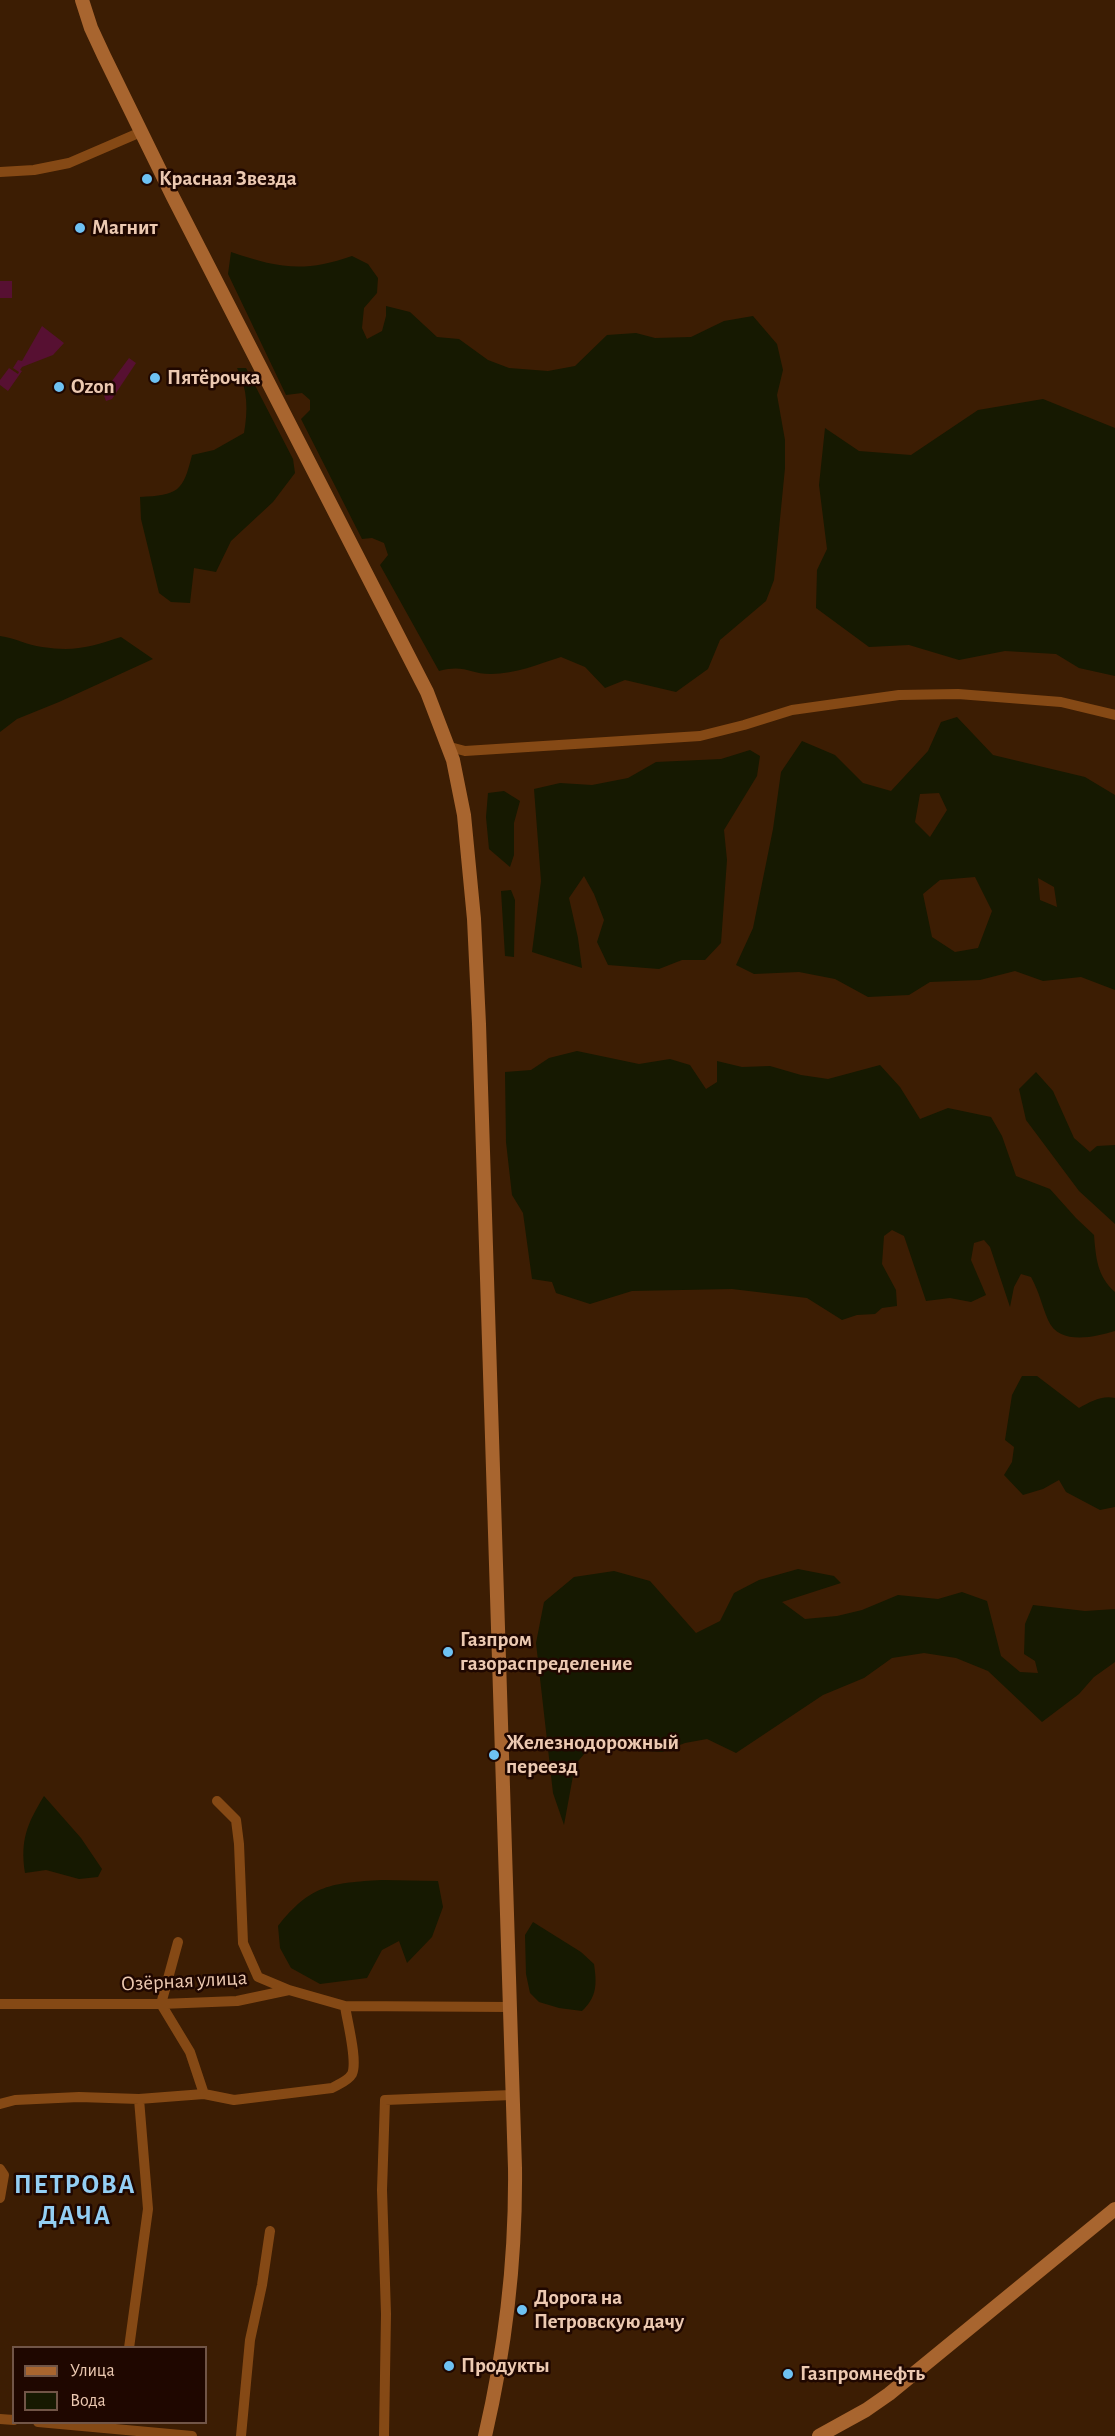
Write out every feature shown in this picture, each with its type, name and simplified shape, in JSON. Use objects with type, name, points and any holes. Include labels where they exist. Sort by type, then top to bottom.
[{"type":"main road","points":[[82,0],[91,28],[141,132],[428,692],[450,747],[460,794],[468,856],[479,1024],[515,2168],[514,2247],[506,2335],[485,2436]]},
{"type":"main road","points":[[819,2436],[857,2416],[889,2394],[1115,2209]]},
{"type":"street","points":[[0,172],[34,170],[69,163],[141,132]]},
{"type":"street","points":[[450,747],[465,751],[700,736],[792,710],[899,695],[957,694],[1061,702],[1115,715]]},
{"type":"street","points":[[217,1801],[236,1820],[243,1943],[258,1977],[289,1990]]},
{"type":"street","points":[[178,1942],[161,2004],[190,2052],[204,2094]]},
{"type":"street","name":"Озёрная улица","points":[[0,2004],[161,2004],[237,2001],[289,1990],[345,2006],[510,2007]]},
{"type":"street","points":[[0,2104],[15,2100],[79,2097],[139,2099],[204,2094],[234,2100],[332,2088],[344,2082],[352,2073],[354,2062],[345,2006]]},
{"type":"street","points":[[384,2436],[386,2314],[382,2190],[385,2100],[513,2095]]},
{"type":"street","points":[[129,2346],[148,2209],[139,2099]]},
{"type":"street","points":[[0,2169],[4,2175],[0,2198]]},
{"type":"street","points":[[241,2436],[250,2340],[262,2285],[270,2231]]},
{"type":"street","points":[[72,2424],[123,2427],[192,2436]]},
{"type":"shaded area","points":[[0,281],[12,281],[12,298],[0,298]]},
{"type":"shaded area","points":[[42,326],[64,343],[53,355],[22,367],[20,370],[22,371],[8,391],[0,385],[0,380],[9,368],[18,374],[19,372],[13,368],[18,360],[22,361]]},
{"type":"shaded area","points":[[129,358],[136,363],[112,399],[106,401],[103,393]]},
{"type":"water","points":[[231,252],[263,262],[291,266],[319,265],[352,256],[368,264],[378,278],[377,293],[364,308],[362,328],[367,339],[382,331],[386,306],[410,312],[437,337],[459,339],[488,360],[509,368],[548,371],[575,366],[607,335],[636,333],[655,338],[691,337],[724,321],[753,316],[777,344],[783,370],[777,395],[785,440],[785,468],[774,580],[766,601],[720,640],[708,669],[676,692],[625,680],[605,688],[585,667],[561,657],[500,674],[484,674],[461,669],[439,671],[380,565],[388,555],[384,543],[372,538],[362,539],[301,419],[310,410],[310,400],[302,393],[286,395],[228,274]]},
{"type":"water","points":[[237,368],[246,368],[293,459],[295,473],[273,502],[231,541],[216,572],[194,568],[190,603],[171,602],[159,593],[141,519],[140,497],[171,493],[182,484],[192,455],[214,450],[244,433],[246,400]]},
{"type":"water","points":[[1043,399],[1115,428],[1115,676],[1079,668],[1056,654],[1005,651],[959,660],[909,645],[869,647],[816,608],[817,570],[827,549],[819,485],[825,428],[859,451],[911,455],[978,410]]},
{"type":"water","points":[[0,636],[37,646],[64,649],[91,646],[121,637],[153,659],[17,719],[0,732]]},
{"type":"water","points":[[957,717],[993,755],[1085,777],[1115,795],[1115,990],[1081,977],[1043,981],[1015,971],[980,980],[930,982],[909,995],[868,997],[835,979],[799,972],[754,974],[736,965],[753,928],[773,829],[781,772],[802,741],[835,755],[863,783],[891,791],[928,751],[941,722]],"holes":[[[939,793],[947,810],[930,837],[915,822],[920,794]],[[975,877],[992,911],[978,948],[955,952],[932,937],[923,894],[940,880]],[[1038,878],[1054,887],[1057,907],[1040,900]]]},
{"type":"water","points":[[750,750],[760,756],[757,776],[724,830],[727,860],[721,943],[705,960],[682,960],[659,969],[608,965],[597,942],[604,920],[584,876],[569,898],[582,968],[532,952],[541,881],[534,789],[560,783],[592,785],[628,778],[656,762],[721,759]]},
{"type":"water","points":[[504,791],[520,801],[514,823],[514,855],[510,867],[489,849],[486,817],[488,793]]},
{"type":"water","points":[[511,890],[515,900],[514,957],[505,956],[501,891]]},
{"type":"water","points":[[577,1051],[639,1064],[670,1059],[690,1065],[706,1089],[717,1082],[717,1061],[742,1067],[770,1066],[801,1075],[828,1079],[880,1065],[900,1087],[920,1119],[948,1108],[991,1117],[1002,1136],[1016,1176],[1050,1189],[1094,1235],[1101,1273],[1115,1292],[1115,1331],[1078,1338],[1060,1334],[1048,1320],[1031,1277],[1021,1274],[1014,1287],[1010,1307],[990,1247],[984,1240],[974,1243],[971,1260],[986,1295],[971,1302],[950,1298],[926,1301],[904,1236],[892,1230],[884,1236],[882,1264],[896,1290],[897,1306],[882,1308],[875,1314],[857,1315],[842,1320],[807,1298],[732,1289],[632,1291],[590,1304],[556,1293],[552,1282],[532,1279],[523,1213],[512,1195],[506,1142],[505,1072],[531,1070],[549,1058]]},
{"type":"water","points":[[1036,1072],[1053,1091],[1074,1138],[1090,1152],[1097,1146],[1115,1145],[1115,1224],[1079,1191],[1026,1120],[1019,1089]]},
{"type":"water","points":[[1022,1376],[1037,1376],[1079,1408],[1101,1398],[1115,1398],[1115,1507],[1100,1510],[1066,1492],[1059,1480],[1043,1489],[1023,1495],[1004,1475],[1012,1462],[1014,1447],[1005,1440],[1012,1395]]},
{"type":"water","points":[[798,1569],[834,1576],[841,1583],[782,1602],[805,1619],[837,1616],[862,1610],[898,1595],[938,1599],[962,1592],[987,1601],[1001,1656],[1020,1672],[1038,1673],[1035,1661],[1024,1654],[1025,1624],[1033,1605],[1085,1611],[1115,1609],[1115,1662],[1094,1677],[1079,1694],[1042,1722],[988,1671],[956,1658],[924,1653],[892,1658],[864,1678],[823,1695],[736,1753],[707,1739],[685,1743],[662,1752],[590,1747],[575,1765],[564,1825],[553,1793],[536,1643],[544,1602],[574,1577],[614,1571],[650,1581],[696,1633],[720,1621],[734,1593],[759,1580]]},
{"type":"water","points":[[44,1796],[81,1838],[102,1869],[98,1877],[79,1879],[46,1870],[25,1873],[23,1851],[26,1833]]},
{"type":"water","points":[[382,1880],[438,1881],[443,1907],[432,1937],[407,1963],[399,1941],[382,1950],[367,1978],[320,1984],[291,1968],[280,1948],[278,1926],[290,1912],[312,1894],[324,1888]]},
{"type":"water","points":[[533,1922],[581,1952],[594,1964],[595,1990],[591,2001],[582,2011],[539,2002],[530,1993],[526,1974],[525,1935]]},
{"type":"place","name":"Красная Звезда","points":[[147,179]]},
{"type":"place","name":"Магнит","points":[[80,228]]},
{"type":"place","name":"Пятёрочка","points":[[155,378]]},
{"type":"place","name":"Ozon","points":[[59,387]]},
{"type":"place","name":"Газпром газораспределение","points":[[448,1652]]},
{"type":"place","name":"Железнодорожный переезд","points":[[494,1755]]},
{"type":"place","name":"Дорога на Петровскую дачу","points":[[522,2310]]},
{"type":"place","name":"Продукты","points":[[449,2366]]},
{"type":"place","name":"Газпромнефть","points":[[788,2374]]},
{"type":"district","name":"ПЕТРОВА ДАЧА","points":[[75,2200]]}]
